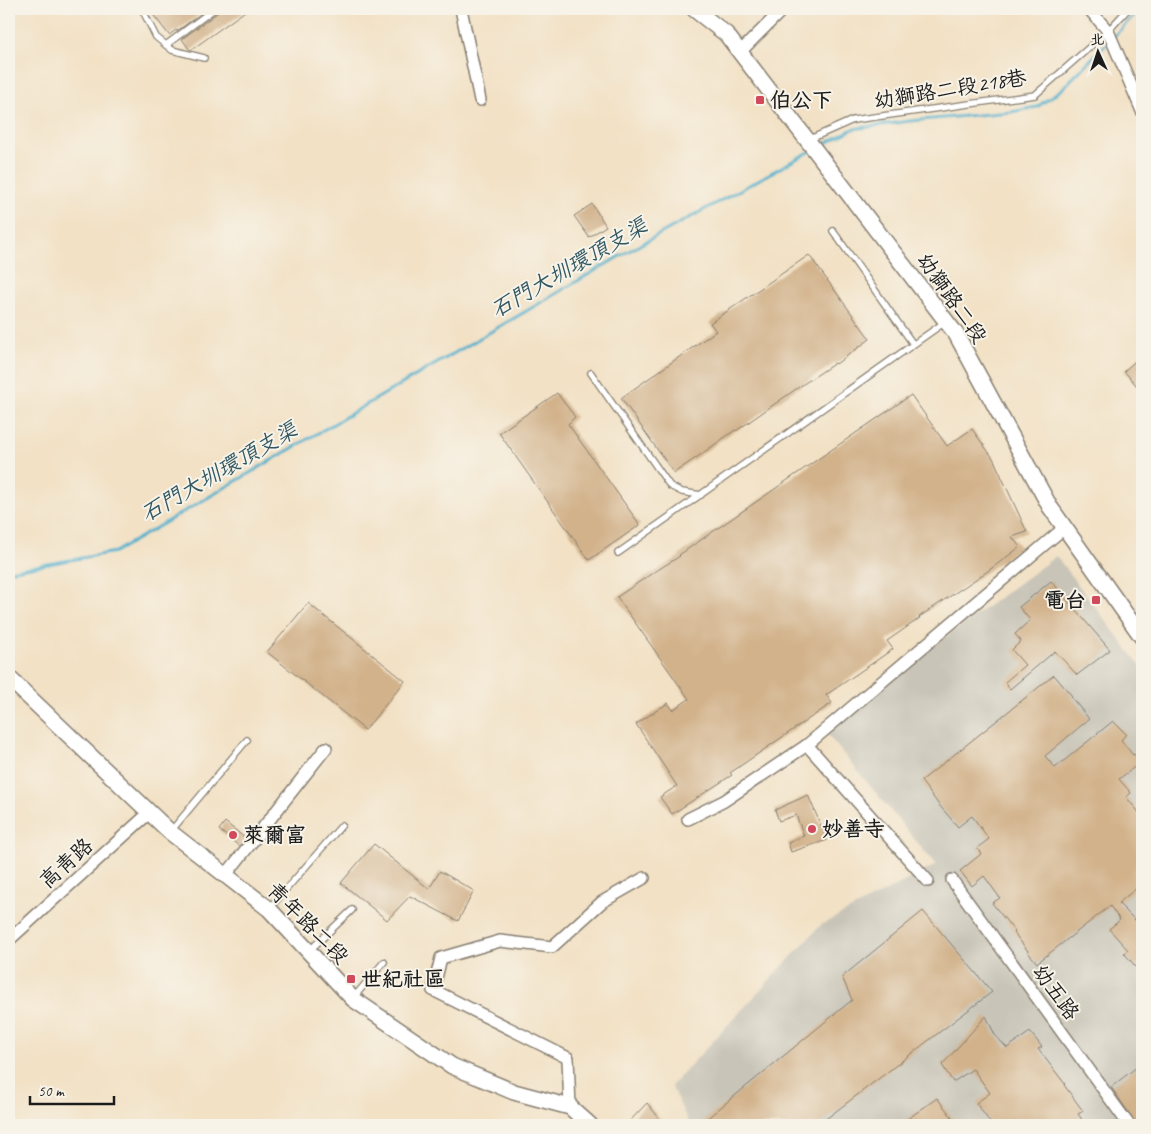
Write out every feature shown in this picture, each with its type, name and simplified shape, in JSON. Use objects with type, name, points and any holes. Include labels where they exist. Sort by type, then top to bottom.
[{"type":"street","points":[[461,9],[480,100]]},
{"type":"street","name":"幼獅路二段","points":[[694,9],[726,34],[956,334],[1050,507],[1142,637]]},
{"type":"street","points":[[740,52],[783,9]]},
{"type":"street","points":[[1089,9],[1108,31],[1142,111]]},
{"type":"street","points":[[688,819],[724,801],[807,745],[1064,528]]},
{"type":"street","name":"青年路二段","points":[[9,678],[170,832],[270,909],[353,999],[452,1066],[514,1092],[570,1107],[590,1125]]},
{"type":"street","points":[[807,745],[928,881]]},
{"type":"street","points":[[225,876],[326,748]]},
{"type":"street","name":"高青路","points":[[9,940],[149,813]]},
{"type":"street","points":[[570,1107],[568,1058],[433,990],[441,958],[500,942],[552,947],[602,902],[644,878]]},
{"type":"street","name":"幼五路","points":[[952,880],[1129,1125]]},
{"type":"lane","points":[[142,9],[156,38],[172,50],[204,58]]},
{"type":"lane","points":[[166,45],[214,9]]},
{"type":"lane","name":"幼獅路二段218巷","points":[[808,140],[853,120],[1035,95],[1108,31],[1128,9]]},
{"type":"lane","points":[[833,231],[913,344]]},
{"type":"lane","points":[[618,553],[946,321]]},
{"type":"lane","points":[[591,373],[670,486],[682,492],[701,495]]},
{"type":"lane","points":[[170,832],[248,740]]},
{"type":"lane","points":[[270,909],[342,825]]},
{"type":"lane","points":[[308,952],[352,910]]},
{"type":"lane","points":[[353,999],[384,962]]},
{"type":"shaded area","points":[[1056,556],[1142,668],[1142,1125],[690,1125],[671,1086],[821,925],[936,865],[822,728]]},
{"type":"building","points":[[156,9],[207,9],[169,35],[151,12]]},
{"type":"building","points":[[219,9],[248,9],[191,50],[189,49],[182,39],[217,13]]},
{"type":"building","points":[[592,204],[606,226],[589,237],[574,216]]},
{"type":"building","points":[[809,255],[870,339],[674,473],[621,398],[716,331],[710,323]]},
{"type":"building","points":[[1142,355],[1142,392],[1124,371]]},
{"type":"building","points":[[557,393],[575,417],[568,424],[640,525],[589,560],[499,433]]},
{"type":"building","points":[[911,395],[947,446],[972,429],[993,458],[1027,532],[1012,537],[1020,547],[887,641],[893,649],[826,695],[832,703],[730,773],[732,775],[672,814],[660,797],[677,786],[636,724],[668,703],[673,710],[689,699],[617,597],[680,556]]},
{"type":"building","points":[[1051,581],[1110,650],[1077,675],[1055,651],[1010,689],[1005,682],[1025,665],[1012,650],[1021,641],[1015,634],[1030,620],[1019,607]]},
{"type":"building","points":[[308,603],[405,681],[365,730],[267,652]]},
{"type":"building","points":[[1054,675],[1089,719],[1045,756],[1055,768],[1113,721],[1126,734],[1121,740],[1141,762],[1119,779],[1131,793],[1126,797],[1142,816],[1142,884],[1118,903],[1142,927],[1142,962],[1136,967],[1124,953],[1128,950],[1109,929],[1120,920],[1110,906],[1037,963],[992,903],[1000,898],[984,876],[972,886],[960,871],[981,854],[977,848],[989,839],[972,816],[958,827],[921,781]]},
{"type":"building","name":"妙善寺","points":[[808,795],[827,840],[791,852],[788,843],[804,836],[796,815],[779,821],[775,810]]},
{"type":"building","name":"萊爾富","points":[[225,822],[245,838],[239,846],[219,830]]},
{"type":"building","points":[[374,844],[429,889],[440,871],[474,891],[458,921],[410,896],[387,920],[341,883]]},
{"type":"building","points":[[923,911],[992,992],[818,1125],[699,1125],[852,1000],[842,977]]},
{"type":"building","points":[[986,1016],[995,1035],[1007,1048],[1030,1032],[1042,1047],[1038,1049],[1083,1111],[1078,1114],[1083,1121],[1078,1125],[992,1125],[976,1103],[990,1093],[973,1069],[953,1082],[942,1065]]},
{"type":"building","points":[[1142,1063],[1142,1118],[1136,1123],[1111,1087]]},
{"type":"building","points":[[937,1098],[958,1125],[899,1125]]},
{"type":"building","points":[[647,1103],[665,1125],[626,1125]]},
{"type":"waterway","name":"石門大圳環頂支渠","points":[[1113,37],[1140,9]]},
{"type":"waterway","name":"石門大圳環頂支渠","points":[[819,147],[853,129],[910,121],[1011,112],[1037,107],[1062,89],[1108,42]]},
{"type":"waterway","name":"石門大圳環頂支渠","points":[[9,571],[115,552],[627,252],[811,151]]},
{"type":"place","name":"伯公下","points":[[760,100]]},
{"type":"place","name":"電台","points":[[1096,600]]},
{"type":"place","name":"妙善寺","points":[[812,829]]},
{"type":"place","name":"萊爾富","points":[[233,835]]},
{"type":"place","name":"世紀社區","points":[[351,979]]}]
